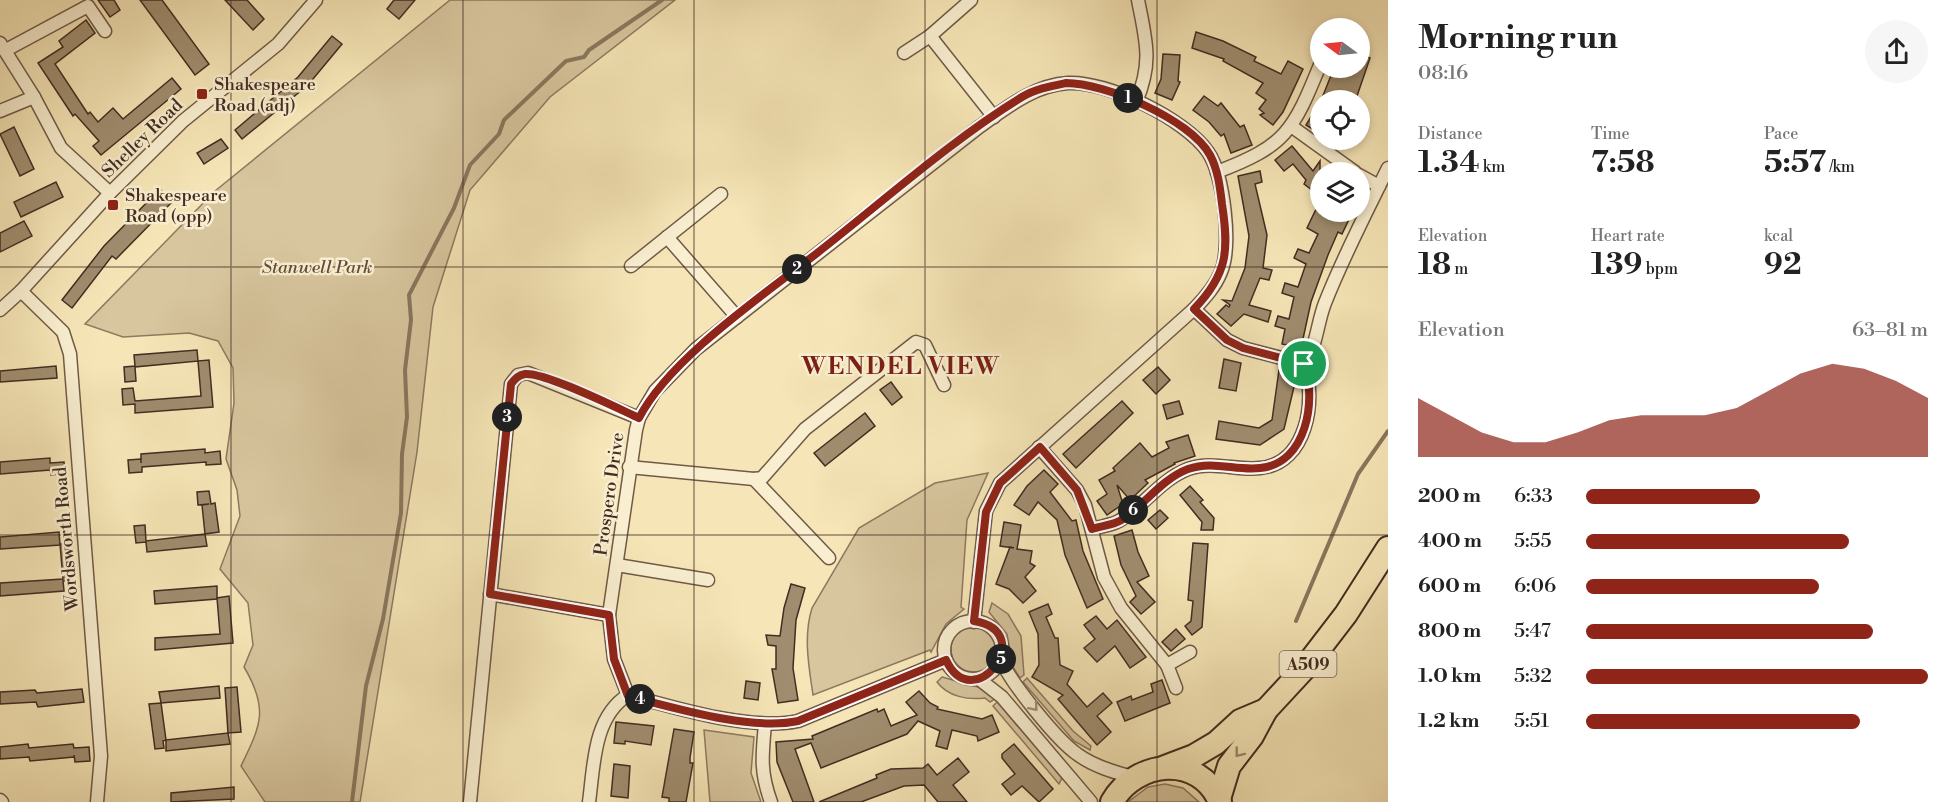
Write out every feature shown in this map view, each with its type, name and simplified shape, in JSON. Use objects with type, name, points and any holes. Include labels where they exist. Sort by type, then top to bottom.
[{"type":"highway","name":"A509","points":[[1219,800],[1229,766],[1252,736],[1266,710],[1304,670],[1346,614],[1388,548]]},
{"type":"highway","name":"A509","points":[[1165,767],[1194,756],[1216,742],[1240,721],[1266,710]]},
{"type":"highway","points":[[1112,802],[1121,788],[1133,777],[1154,768],[1165,767],[1181,769],[1196,775],[1209,785],[1219,800]]},
{"type":"street","name":"Shelley Road","points":[[0,310],[21,291],[110,193],[183,121],[278,44],[316,0]]},
{"type":"street","points":[[904,53],[930,36],[971,0]]},
{"type":"street","points":[[974,621],[986,512],[1000,483],[1194,309],[1214,287],[1226,256],[1227,238],[1217,172],[1210,154],[1199,141],[1177,123],[1136,102],[1147,74],[1148,59],[1138,0]]},
{"type":"street","points":[[105,31],[88,6],[3,46],[61,148],[110,193]]},
{"type":"street","points":[[930,36],[994,117]]},
{"type":"street","points":[[1217,172],[1256,157],[1275,144],[1291,126],[1314,78]]},
{"type":"street","name":"Prospero Drive","points":[[628,696],[614,659],[609,615],[629,467],[639,418],[655,391],[696,349],[1024,96],[1040,89],[1066,83],[1083,83],[1101,87],[1136,102]]},
{"type":"street","points":[[0,111],[34,98]]},
{"type":"street","points":[[1291,126],[1340,162]]},
{"type":"street","points":[[1304,364],[1313,349],[1321,314],[1332,285],[1388,168]]},
{"type":"street","points":[[1370,181],[1379,186]]},
{"type":"street","points":[[632,266],[721,194]]},
{"type":"street","points":[[667,237],[737,317]]},
{"type":"street","name":"Wordsworth Road","points":[[21,291],[63,332],[70,354],[101,756],[97,802]]},
{"type":"street","points":[[1194,309],[1227,340],[1243,348],[1304,364]]},
{"type":"street","points":[[629,467],[754,480],[771,471],[785,449],[805,429],[916,342],[922,343],[927,349],[944,385]]},
{"type":"street","points":[[1092,529],[1121,521],[1166,482],[1187,469],[1227,464],[1262,468],[1279,462],[1298,445],[1305,430],[1308,375],[1304,364]]},
{"type":"street","points":[[470,802],[511,384],[518,375],[528,373],[639,418]]},
{"type":"street","points":[[1040,447],[1077,490],[1092,529],[1104,577],[1121,608],[1167,665],[1176,688]]},
{"type":"street","points":[[754,480],[829,558]]},
{"type":"street","points":[[617,564],[708,580]]},
{"type":"street","points":[[490,594],[609,615]]},
{"type":"street","points":[[979,679],[996,669],[1002,645],[999,637],[989,626],[974,621],[961,624],[950,633],[945,646],[946,660],[959,675],[979,679],[1002,697],[1091,802]]},
{"type":"street","points":[[1167,665],[1190,652]]},
{"type":"street","points":[[589,802],[602,727],[609,714],[628,696],[668,706],[779,725],[798,721],[946,660]]},
{"type":"street","points":[[1000,660],[1009,678],[1076,753],[1107,770],[1133,777]]},
{"type":"street","points":[[765,724],[761,764],[762,779],[771,802]]},
{"type":"green space","name":"Stanwell Park","points":[[450,0],[675,0],[550,97],[470,190],[433,307],[417,452],[360,802],[265,802],[241,766],[253,739],[259,717],[257,694],[244,667],[253,645],[248,603],[220,569],[240,516],[237,490],[226,459],[234,403],[233,368],[218,341],[189,333],[123,337],[85,324],[215,191]]},
{"type":"green space","points":[[988,473],[967,520],[961,607],[964,609],[946,624],[931,652],[930,650],[813,695],[807,641],[812,608],[859,528],[935,483]]},
{"type":"green space","points":[[992,603],[1008,614],[1021,636],[1024,675],[1020,678],[1013,667],[1007,634],[989,612]]},
{"type":"green space","points":[[974,626],[990,633],[997,649],[990,665],[974,672],[958,665],[951,649],[958,633]]},
{"type":"green space","points":[[942,677],[978,687],[995,699],[990,702],[985,698],[965,698],[953,694],[937,682]]},
{"type":"green space","points":[[1027,678],[1073,731],[1091,746],[1090,750],[1074,741],[1023,682]]},
{"type":"green space","points":[[997,702],[1062,778],[1059,784],[993,706]]},
{"type":"green space","points":[[704,730],[754,737],[751,773],[761,802],[710,802]]},
{"type":"green space","points":[[1165,784],[1183,788],[1199,802],[1128,802],[1148,787]]},
{"type":"building","points":[[98,0],[114,0],[120,10],[110,17]]},
{"type":"building","points":[[140,0],[162,0],[209,64],[195,75]]},
{"type":"building","points":[[225,0],[247,0],[264,19],[253,30]]},
{"type":"building","points":[[394,0],[415,0],[399,19],[387,9]]},
{"type":"building","points":[[86,20],[95,33],[55,64],[88,114],[90,112],[98,122],[113,108],[123,119],[172,78],[181,89],[101,155],[93,146],[99,141],[75,114],[73,116],[38,63],[63,47],[59,41]]},
{"type":"building","points":[[1196,32],[1223,41],[1256,57],[1254,61],[1281,74],[1288,61],[1303,69],[1283,112],[1273,125],[1260,115],[1264,113],[1259,109],[1266,100],[1256,93],[1263,83],[1223,61],[1224,59],[1192,48]]},
{"type":"building","points":[[332,36],[342,44],[308,85],[242,139],[235,130],[298,77]]},
{"type":"building","points":[[1163,54],[1180,55],[1178,81],[1180,82],[1172,100],[1155,93],[1161,79]]},
{"type":"building","points":[[1330,78],[1363,78],[1359,90],[1325,90]]},
{"type":"building","points":[[1204,96],[1218,106],[1221,103],[1240,127],[1244,125],[1252,145],[1231,153],[1224,134],[1221,136],[1209,122],[1193,110]]},
{"type":"building","points":[[14,127],[34,169],[20,176],[0,134]]},
{"type":"building","points":[[221,139],[228,148],[204,164],[197,153]]},
{"type":"building","points":[[1292,146],[1310,167],[1310,188],[1304,184],[1306,180],[1293,164],[1284,171],[1275,160]]},
{"type":"building","points":[[1260,171],[1262,182],[1255,184],[1267,235],[1263,268],[1272,270],[1269,280],[1260,278],[1249,305],[1271,311],[1268,322],[1244,314],[1231,326],[1217,314],[1226,305],[1229,307],[1230,305],[1223,300],[1232,301],[1245,268],[1249,236],[1238,176]]},
{"type":"building","points":[[56,182],[63,197],[21,217],[14,202]]},
{"type":"building","points":[[160,189],[172,202],[116,259],[112,256],[72,308],[62,300],[104,246]]},
{"type":"building","points":[[24,221],[32,236],[0,252],[0,233]]},
{"type":"building","points":[[1310,222],[1348,222],[1342,234],[1338,232],[1328,255],[1311,302],[1301,348],[1282,344],[1285,329],[1275,326],[1278,316],[1289,319],[1294,297],[1282,293],[1285,283],[1298,287],[1306,264],[1294,258],[1298,249],[1309,253],[1318,234],[1307,228]]},
{"type":"building","points":[[197,350],[198,361],[135,367],[136,381],[125,382],[124,367],[135,366],[134,355]]},
{"type":"building","points":[[1224,359],[1241,363],[1236,391],[1219,388]]},
{"type":"building","points":[[209,360],[213,407],[135,413],[135,404],[123,405],[122,389],[133,388],[135,401],[201,396],[198,361]]},
{"type":"building","points":[[56,366],[57,378],[0,382],[0,371]]},
{"type":"building","points":[[1158,367],[1170,380],[1156,394],[1143,380]]},
{"type":"building","points":[[1279,370],[1297,374],[1284,429],[1260,445],[1216,439],[1219,421],[1259,428],[1272,420]]},
{"type":"building","points":[[891,382],[902,397],[892,405],[880,390]]},
{"type":"building","points":[[1122,401],[1133,413],[1076,468],[1063,454]]},
{"type":"building","points":[[1179,401],[1183,414],[1167,419],[1163,405]]},
{"type":"building","points":[[865,413],[875,426],[825,466],[814,453]]},
{"type":"building","points":[[1188,435],[1195,456],[1174,463],[1145,480],[1148,483],[1130,500],[1117,485],[1123,504],[1107,515],[1097,501],[1107,494],[1099,480],[1115,471],[1113,468],[1140,443],[1152,457],[1169,448],[1166,442]]},
{"type":"building","points":[[205,449],[205,453],[220,451],[221,464],[206,465],[206,462],[142,467],[142,472],[129,473],[128,460],[141,459],[141,454]]},
{"type":"building","points":[[50,458],[50,463],[64,462],[65,473],[51,475],[50,467],[50,470],[0,474],[0,462]]},
{"type":"building","points":[[1044,470],[1058,484],[1050,492],[1072,521],[1076,520],[1083,551],[1103,599],[1087,608],[1065,555],[1057,520],[1038,502],[1029,515],[1014,505],[1027,486]]},
{"type":"building","points":[[1190,486],[1203,500],[1200,502],[1214,518],[1213,530],[1201,530],[1202,522],[1180,495]]},
{"type":"building","points":[[209,491],[211,504],[215,503],[219,532],[205,534],[202,505],[209,504],[198,505],[197,492]]},
{"type":"building","points":[[1160,510],[1168,518],[1156,529],[1148,520]]},
{"type":"building","points":[[1004,522],[1021,525],[1017,549],[1032,551],[1030,563],[1035,566],[1025,577],[1036,591],[1023,603],[1009,589],[996,584],[1010,547],[1000,546]]},
{"type":"building","points":[[145,525],[146,541],[205,534],[207,546],[147,552],[146,542],[136,543],[134,526]]},
{"type":"building","points":[[1132,530],[1138,552],[1149,576],[1137,582],[1155,602],[1141,614],[1130,602],[1136,596],[1121,565],[1114,536]]},
{"type":"building","points":[[59,532],[60,545],[0,549],[0,537]]},
{"type":"building","points":[[71,543],[74,580],[63,581],[64,591],[0,596],[0,583],[63,579],[60,544]]},
{"type":"building","points":[[1193,543],[1208,544],[1202,627],[1192,635],[1185,626],[1191,621],[1193,601],[1188,600]]},
{"type":"building","points":[[791,584],[805,588],[796,620],[793,668],[798,700],[778,703],[772,669],[776,669],[776,646],[768,645],[766,635],[780,636],[784,608]]},
{"type":"building","points":[[217,586],[217,599],[155,604],[154,591]]},
{"type":"building","points":[[229,596],[233,643],[155,650],[155,638],[220,634],[217,598]]},
{"type":"building","points":[[1048,604],[1052,614],[1046,617],[1055,638],[1058,638],[1060,665],[1073,671],[1067,684],[1087,707],[1103,693],[1112,703],[1097,716],[1111,732],[1097,745],[1058,699],[1063,695],[1032,677],[1039,665],[1038,634],[1029,612]]},
{"type":"building","points":[[1096,616],[1107,629],[1117,620],[1146,657],[1130,668],[1115,646],[1097,662],[1084,648],[1095,639],[1084,625]]},
{"type":"building","points":[[1176,629],[1185,639],[1171,651],[1162,642]]},
{"type":"building","points":[[1162,680],[1170,703],[1125,721],[1117,702],[1131,696],[1132,700],[1153,692],[1151,684]]},
{"type":"building","points":[[746,681],[760,683],[758,700],[744,698]]},
{"type":"building","points":[[219,686],[220,698],[161,703],[159,692]]},
{"type":"building","points":[[237,687],[241,732],[228,733],[225,688]]},
{"type":"building","points":[[82,689],[84,702],[38,707],[36,702],[0,704],[0,692],[35,690],[37,693]]},
{"type":"building","points":[[919,691],[930,703],[938,707],[937,709],[982,719],[992,715],[999,732],[978,741],[977,736],[952,730],[947,749],[936,746],[940,731],[918,721],[907,734],[821,768],[811,743],[795,749],[814,802],[793,802],[777,762],[776,742],[813,739],[812,736],[877,709],[878,712],[884,709],[891,726],[917,715],[906,702]]},
{"type":"building","points":[[161,703],[166,740],[163,741],[164,748],[155,749],[149,704]]},
{"type":"building","points":[[616,722],[654,726],[651,745],[625,741],[625,744],[614,743]]},
{"type":"building","points":[[674,729],[694,732],[690,758],[690,763],[693,763],[686,802],[669,802],[669,798],[662,797]]},
{"type":"building","points":[[228,733],[230,744],[166,751],[166,740]]},
{"type":"building","points":[[28,744],[29,748],[73,744],[74,748],[89,747],[90,761],[75,762],[74,755],[74,757],[30,761],[29,757],[0,759],[0,747]]},
{"type":"building","points":[[1014,744],[1053,789],[1039,802],[1022,786],[1011,795],[1002,784],[1015,774],[1002,758],[1002,754]]},
{"type":"building","points":[[958,758],[969,772],[953,785],[967,802],[938,802],[924,785],[904,786],[861,802],[819,802],[877,778],[876,775],[891,769],[923,768],[928,764],[937,775]]},
{"type":"building","points":[[614,764],[630,766],[628,798],[611,796]]},
{"type":"building","points":[[234,787],[234,799],[171,802],[171,793]]},
{"type":"waterway","points":[[352,802],[366,686],[383,619],[401,513],[402,454],[407,417],[405,370],[411,320],[409,295],[454,208],[470,165],[499,134],[504,120],[566,61],[584,57],[589,50],[662,0]]},
{"type":"waterway","points":[[1296,621],[1358,474],[1388,431]]},
{"type":"place","name":"Shakespeare Road (adj)","points":[[202,94]]},
{"type":"place","name":"Shakespeare Road (opp)","points":[[113,205]]},
{"type":"district","name":"WENDEL VIEW","points":[[901,366]]},
{"type":"route","points":[[1066,83],[1083,83],[1101,87],[1177,123],[1199,141],[1210,154],[1217,172],[1227,238],[1222,271],[1214,287],[1194,309],[1217,333],[1243,348],[1297,360],[1304,364],[1308,375],[1305,430],[1298,445],[1279,462],[1262,468],[1227,464],[1204,465],[1187,469],[1166,482],[1121,521],[1092,529],[1085,505],[1077,490],[1040,447],[1000,483],[991,497],[981,536],[974,621],[989,626],[995,631],[1002,645],[1002,652],[996,669],[979,679],[959,675],[946,660],[798,721],[779,725],[765,724],[628,696],[614,659],[609,615],[490,594],[511,384],[518,375],[528,373],[558,383],[639,418],[655,391],[696,349],[979,127],[1024,96],[1040,89],[1066,83]]}]
